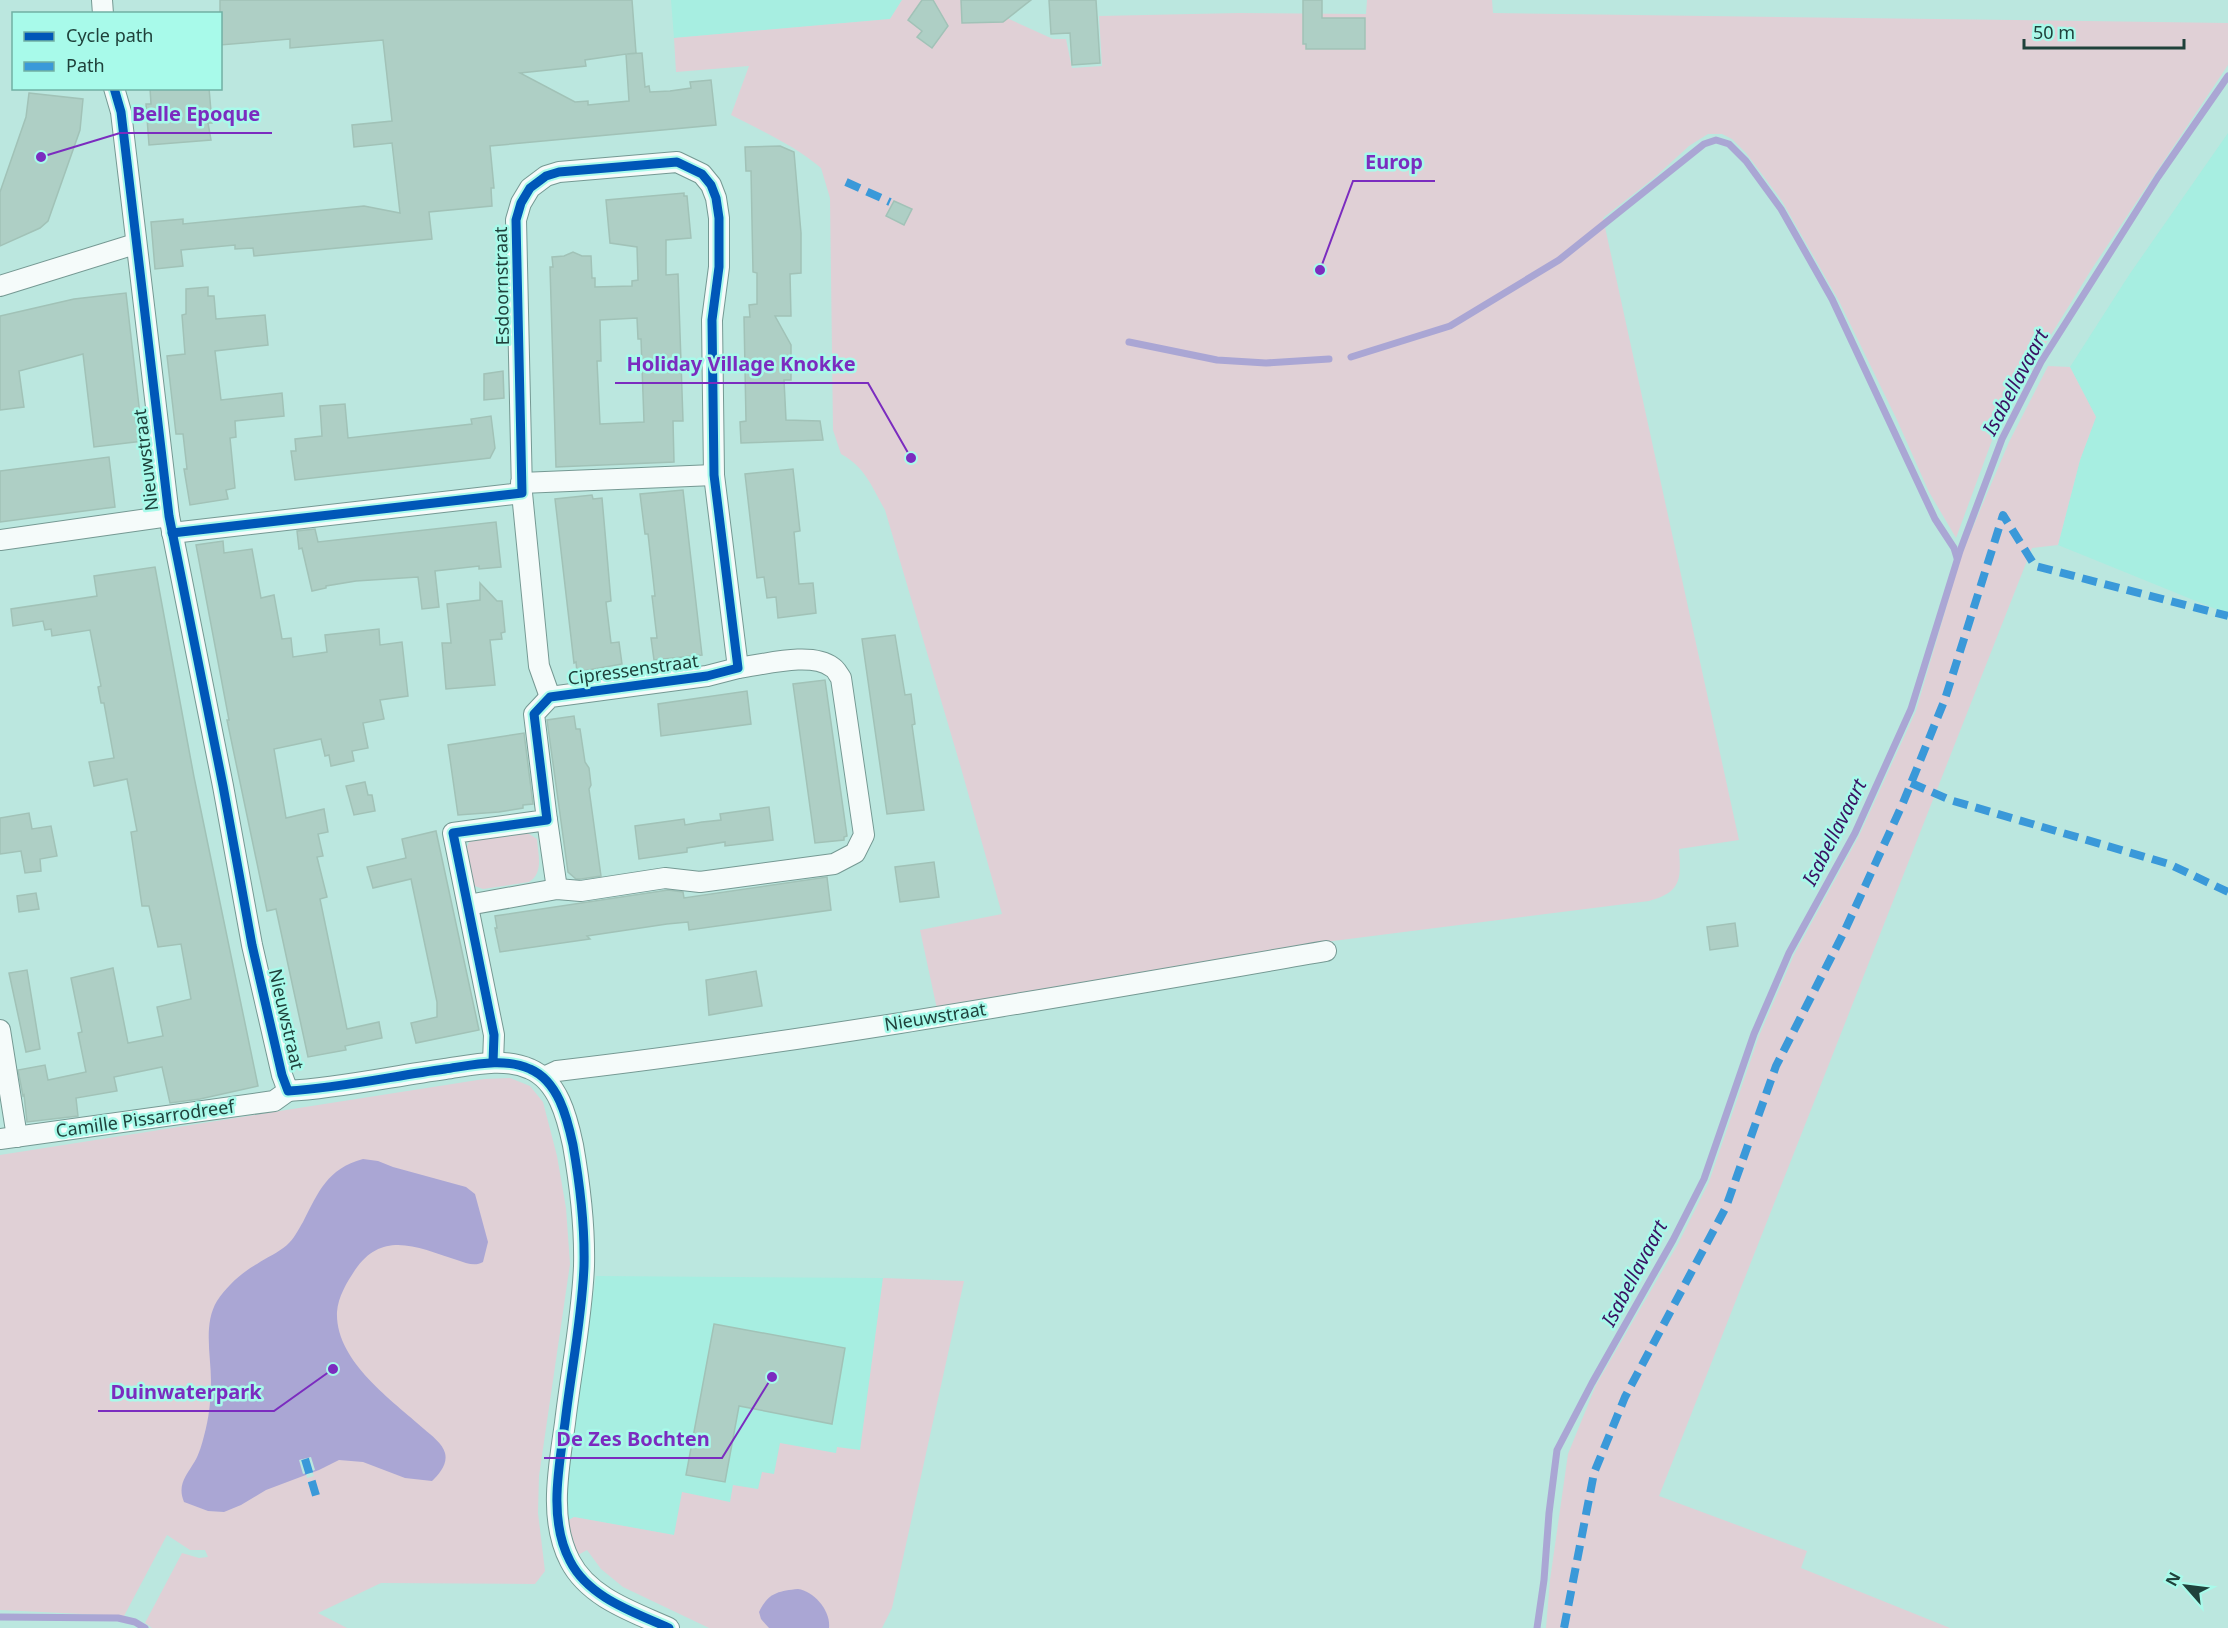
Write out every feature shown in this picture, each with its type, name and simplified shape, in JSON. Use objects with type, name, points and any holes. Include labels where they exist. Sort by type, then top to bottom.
[{"type":"street","name":"Nieuwstraat","points":[[115,90],[121,112],[170,525],[223,786],[252,945],[282,1075],[288,1091],[312,1090],[390,1076],[494,1062],[529,1068],[543,1077],[557,1071],[670,1057],[938,1016],[1326,951]]},
{"type":"street","name":"Esdoornstraat","points":[[550,697],[539,666],[521,488],[516,220],[525,193],[537,181],[559,172],[677,162],[702,174],[711,185],[716,198],[719,218],[719,267],[712,320],[714,476],[738,668]]},
{"type":"street","points":[[0,286],[135,244]]},
{"type":"street","points":[[0,540],[170,525],[521,488],[714,476]]},
{"type":"street","name":"Cipressenstraat","points":[[468,905],[557,889],[581,891],[665,878],[700,882],[834,864],[855,853],[864,835],[841,678],[834,667],[808,658],[738,668],[707,676],[550,697],[534,714],[557,889]]},
{"type":"street","points":[[494,1062],[494,1035],[453,833],[547,820]]},
{"type":"street","points":[[0,1030],[8,1138]]},
{"type":"street","points":[[543,1077],[562,1104],[571,1137],[582,1203],[584,1266],[556,1489],[560,1529],[570,1560],[586,1584],[621,1606],[669,1628]]},
{"type":"street","name":"Camille Pissarrodreef","points":[[8,1138],[274,1101],[288,1091]]},
{"type":"shaded area","points":[[671,0],[902,0],[890,19],[674,38]]},
{"type":"shaded area","points":[[902,0],[1008,0],[1009,19],[1053,39],[1066,39],[1072,68],[1102,66],[1099,16],[1239,13],[1366,14],[1367,0],[1492,0],[1493,13],[2228,23],[2228,65],[2093,267],[2036,359],[1994,435],[1956,538],[1929,492],[1839,301],[1782,201],[1746,153],[1732,139],[1722,134],[1708,134],[1689,146],[1654,178],[1603,218],[1739,840],[1679,849],[1680,869],[1674,889],[1649,901],[1333,941],[937,1009],[920,930],[1002,914],[885,510],[862,471],[841,454],[833,430],[830,198],[821,168],[789,145],[731,115],[749,66],[676,72],[674,38],[890,19]]},
{"type":"shaded area","points":[[2228,133],[2228,614],[2058,545],[2080,460],[2096,417],[2070,367],[2129,275]]},
{"type":"shaded area","points":[[2048,366],[2070,367],[2096,417],[2080,460],[2058,545],[2032,548],[1659,1496],[1807,1551],[1801,1568],[1950,1628],[1546,1628],[1550,1580],[1568,1454],[1596,1385],[1678,1244],[1709,1182],[1759,1036],[1794,955],[1859,836],[1916,711],[1962,553],[2009,442]]},
{"type":"shaded area","points":[[526,832],[537,839],[539,863],[534,878],[529,882],[483,889],[472,885],[464,853],[470,840]]},
{"type":"shaded area","points":[[510,1078],[530,1086],[543,1102],[557,1156],[566,1208],[570,1264],[539,1476],[538,1513],[545,1571],[535,1584],[381,1583],[318,1613],[347,1628],[152,1628],[145,1623],[182,1553],[199,1558],[208,1557],[205,1550],[190,1550],[167,1535],[124,1616],[0,1610],[0,1155],[484,1079]]},
{"type":"shaded area","points":[[363,1159],[378,1161],[466,1187],[475,1194],[488,1242],[483,1262],[477,1264],[402,1245],[377,1249],[366,1257],[355,1270],[339,1301],[337,1312],[339,1330],[345,1347],[368,1378],[439,1443],[446,1457],[442,1468],[432,1481],[405,1478],[363,1462],[339,1460],[266,1490],[224,1512],[208,1511],[184,1502],[182,1486],[199,1452],[206,1429],[211,1381],[209,1330],[217,1301],[240,1276],[289,1243],[332,1175],[351,1163]]},
{"type":"shaded area","points":[[596,1276],[883,1278],[861,1449],[860,1570],[733,1486],[731,1502],[674,1535],[574,1517],[567,1521],[565,1491]]},
{"type":"shaded area","points":[[883,1278],[964,1281],[892,1608],[882,1628],[709,1628],[623,1587],[601,1569],[587,1550],[578,1555],[567,1521],[574,1517],[674,1535],[682,1492],[730,1502],[733,1485],[758,1489],[762,1472],[774,1474],[780,1443],[836,1453],[837,1447],[860,1450]]},
{"type":"shaded area","points":[[798,1589],[810,1594],[820,1603],[827,1615],[829,1628],[769,1628],[761,1619],[759,1612],[770,1597],[779,1592]]},
{"type":"pier","points":[[311,1457],[315,1470],[312,1471],[314,1476],[307,1478],[306,1473],[303,1474],[299,1460]]},
{"type":"building","points":[[220,0],[632,0],[636,53],[627,54],[642,53],[645,87],[649,86],[650,92],[670,91],[691,88],[690,82],[711,80],[716,125],[490,146],[494,188],[491,188],[492,206],[429,212],[432,239],[254,256],[253,248],[235,249],[235,245],[181,250],[183,266],[155,269],[151,222],[183,219],[183,224],[364,206],[400,213],[392,143],[354,147],[352,125],[392,121],[383,40],[290,48],[290,39],[222,45]],"holes":[[[626,54],[629,101],[588,105],[588,101],[575,102],[520,73],[586,66],[585,60]]]},
{"type":"building","points":[[922,0],[933,0],[948,26],[932,48],[917,37],[922,31],[908,20]]},
{"type":"building","points":[[961,0],[1031,0],[1003,22],[962,23]]},
{"type":"building","points":[[1049,0],[1096,0],[1100,63],[1072,65],[1070,33],[1051,34]]},
{"type":"building","points":[[1303,0],[1322,0],[1322,18],[1365,18],[1365,49],[1306,49],[1306,44],[1303,44]]},
{"type":"building","points":[[150,90],[209,90],[212,123],[208,123],[211,140],[149,145],[146,104],[151,104]]},
{"type":"building","points":[[29,93],[83,99],[80,130],[48,221],[40,228],[0,246],[0,192],[26,117]]},
{"type":"building","points":[[780,146],[794,152],[801,233],[801,273],[790,274],[791,316],[775,316],[791,345],[791,380],[784,380],[786,420],[820,421],[823,440],[741,443],[740,422],[746,421],[744,317],[750,317],[749,305],[757,304],[757,273],[753,272],[751,171],[746,171],[745,147]]},
{"type":"building","points":[[684,193],[684,196],[687,196],[691,238],[666,240],[666,275],[678,274],[683,421],[673,421],[674,462],[556,467],[550,267],[553,267],[552,257],[564,256],[573,252],[582,256],[591,256],[592,278],[595,278],[595,287],[632,286],[632,281],[638,280],[637,247],[610,243],[606,200]],"holes":[[[637,318],[638,339],[641,339],[644,422],[600,424],[597,361],[601,361],[600,320]]]},
{"type":"building","points":[[894,201],[912,209],[904,225],[886,216]]},
{"type":"building","points":[[208,287],[208,296],[214,296],[216,319],[265,315],[268,345],[215,351],[221,400],[282,393],[284,416],[235,421],[236,437],[230,438],[235,488],[226,490],[228,499],[190,505],[184,469],[187,469],[183,434],[176,434],[167,356],[185,354],[182,315],[186,314],[186,289]]},
{"type":"building","points":[[126,293],[143,441],[94,447],[83,354],[19,371],[24,407],[0,410],[0,316],[74,299]]},
{"type":"building","points":[[503,371],[504,398],[484,400],[484,374]]},
{"type":"building","points":[[345,404],[348,438],[472,424],[471,419],[491,416],[495,448],[490,458],[295,480],[291,451],[296,451],[295,439],[322,436],[320,406]]},
{"type":"building","points":[[109,457],[115,507],[0,522],[0,471]]},
{"type":"building","points":[[793,469],[800,531],[794,532],[799,584],[813,583],[816,613],[778,618],[776,597],[767,598],[764,577],[757,578],[745,474]]},
{"type":"building","points":[[683,490],[702,655],[654,660],[651,638],[657,638],[652,596],[655,596],[648,534],[645,534],[640,494]]},
{"type":"building","points":[[592,495],[593,499],[602,498],[611,601],[606,602],[611,643],[619,642],[622,664],[577,672],[576,662],[574,663],[555,499]]},
{"type":"building","points":[[496,522],[501,567],[479,569],[479,566],[435,571],[439,607],[422,609],[418,577],[356,581],[312,591],[302,548],[299,549],[297,531],[315,529],[318,542]]},
{"type":"building","points":[[223,541],[224,553],[252,549],[261,598],[274,595],[282,639],[291,638],[293,657],[327,652],[325,635],[379,629],[380,645],[402,642],[408,696],[380,700],[384,719],[363,723],[368,748],[352,751],[354,761],[331,766],[329,755],[325,756],[321,739],[274,749],[286,818],[324,809],[328,832],[318,834],[323,856],[317,857],[327,897],[320,899],[347,1029],[379,1022],[382,1038],[345,1046],[346,1050],[308,1057],[276,909],[267,911],[227,720],[229,720],[196,545]]},
{"type":"building","points":[[155,567],[194,777],[258,1086],[170,1103],[162,1067],[114,1077],[117,1091],[76,1098],[78,1116],[27,1122],[18,1070],[45,1065],[48,1080],[86,1072],[78,1033],[82,1032],[71,978],[113,968],[128,1043],[163,1036],[157,1007],[191,999],[181,944],[158,947],[149,906],[142,906],[131,832],[137,831],[127,779],[94,786],[89,762],[114,758],[104,703],[101,703],[98,687],[101,686],[90,630],[52,636],[51,629],[45,630],[43,621],[13,626],[11,609],[97,596],[94,576]]},
{"type":"building","points":[[480,583],[497,601],[502,601],[505,632],[501,633],[502,639],[490,640],[495,685],[446,689],[442,643],[451,643],[447,604],[480,600]]},
{"type":"building","points":[[895,635],[905,695],[911,694],[915,724],[912,725],[924,810],[887,814],[862,639]]},
{"type":"building","points":[[825,680],[847,836],[844,840],[815,843],[793,684]]},
{"type":"building","points":[[747,691],[751,724],[661,736],[658,704]]},
{"type":"building","points":[[574,716],[576,729],[580,729],[585,762],[589,768],[591,785],[589,789],[601,876],[581,879],[576,879],[568,872],[547,720]]},
{"type":"building","points":[[524,733],[533,804],[499,812],[458,815],[448,745]]},
{"type":"building","points":[[365,782],[368,795],[372,795],[375,811],[354,815],[346,786]]},
{"type":"building","points":[[769,807],[773,840],[725,846],[725,842],[687,848],[687,852],[639,859],[635,826],[684,819],[685,825],[721,820],[720,814]]},
{"type":"building","points":[[29,813],[32,829],[51,826],[57,856],[40,859],[41,871],[25,873],[21,851],[0,854],[0,818]]},
{"type":"building","points":[[436,831],[479,1030],[416,1043],[411,1023],[437,1017],[437,1002],[411,879],[373,888],[367,867],[406,858],[402,839]]},
{"type":"building","points":[[934,862],[939,897],[900,902],[895,867]]},
{"type":"building","points":[[827,877],[831,910],[689,930],[688,922],[667,924],[587,936],[590,939],[500,952],[495,928],[497,928],[495,916],[668,890],[683,892],[684,898]]},
{"type":"building","points":[[36,893],[39,909],[19,912],[17,896]]},
{"type":"building","points":[[1735,923],[1738,946],[1710,950],[1707,927]]},
{"type":"building","points":[[27,970],[40,1049],[26,1052],[9,973]]},
{"type":"building","points":[[756,971],[762,1006],[709,1015],[706,980]]},
{"type":"building","points":[[714,1324],[845,1348],[832,1424],[739,1406],[725,1482],[686,1475]]},
{"type":"waterway","name":"Isabellavaart","points":[[1537,1628],[1557,1450],[1673,1240],[1704,1179],[1754,1034],[1789,953],[1855,833],[1911,709],[1960,551],[2002,439],[2041,362],[2158,177],[2228,76]]},
{"type":"waterway","points":[[1351,357],[1450,326],[1559,260],[1704,144],[1716,140],[1729,144],[1746,161],[1781,209],[1832,299],[1935,519],[1954,548],[1957,558]]},
{"type":"waterway","points":[[1129,342],[1217,360],[1266,363],[1329,359]]},
{"type":"waterway","points":[[0,1617],[118,1618],[135,1622],[145,1628]]},
{"type":"marked path","points":[[846,182],[890,202]]},
{"type":"marked path","points":[[1564,1628],[1594,1473],[1625,1397],[1726,1207],[1776,1066],[1845,930],[1903,803],[1945,699],[2003,515],[2035,566],[2228,616]]},
{"type":"marked path","points":[[1911,783],[1950,800],[2169,864],[2228,892]]},
{"type":"marked path","points":[[305,1459],[318,1502]]},
{"type":"cycle path","points":[[115,90],[121,112],[169,516],[252,945],[282,1075],[288,1091],[488,1063],[510,1063],[530,1069],[548,1082],[560,1101],[568,1123],[578,1175],[584,1235],[581,1305],[558,1475],[559,1528],[570,1561],[589,1585],[627,1610],[669,1628]]},
{"type":"cycle path","points":[[172,533],[522,493],[516,220],[521,203],[530,188],[546,176],[559,172],[677,162],[702,174],[711,185],[719,218],[719,267],[712,320],[714,475],[738,668],[707,676],[550,697],[534,714],[547,820],[453,833],[494,1035],[493,1062]]},
{"type":"place","name":"Belle Epoque","points":[[41,157]]},
{"type":"place","name":"Europ","points":[[1320,270]]},
{"type":"place","name":"Holiday Village Knokke","points":[[911,458]]},
{"type":"place","name":"Duinwaterpark","points":[[333,1369]]},
{"type":"place","name":"De Zes Bochten","points":[[772,1377]]}]
